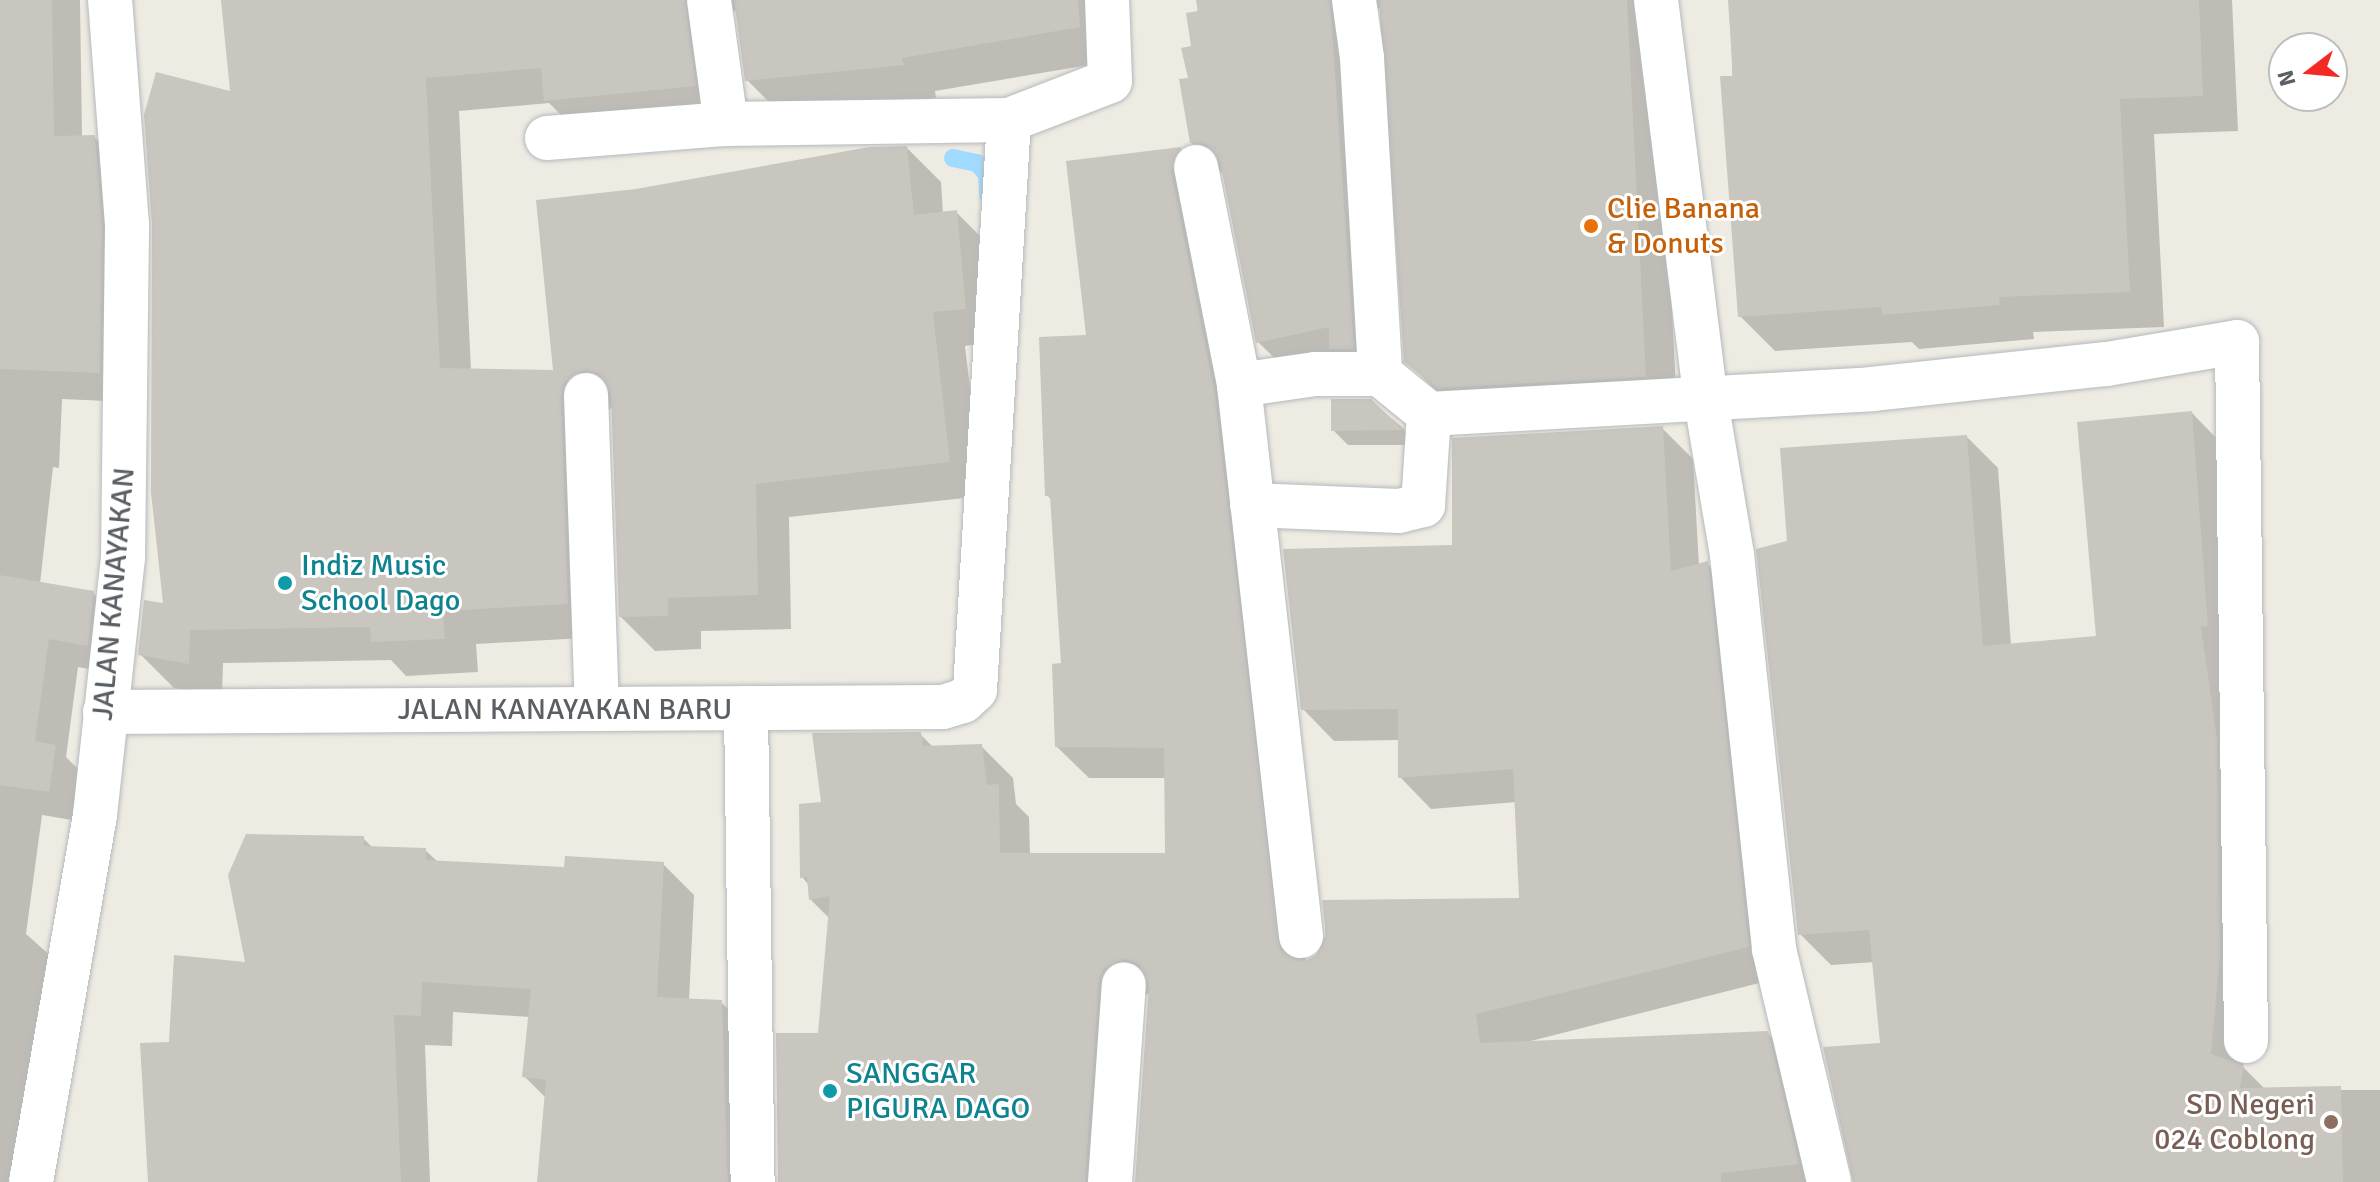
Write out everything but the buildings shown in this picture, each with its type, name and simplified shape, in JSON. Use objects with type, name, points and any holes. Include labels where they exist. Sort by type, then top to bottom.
[{"type":"street","name":"JALAN KANAYAKAN","points":[[31,1182],[95,815],[123,558],[127,225],[110,0]]},
{"type":"street","points":[[709,0],[726,124]]},
{"type":"street","points":[[547,138],[726,124],[1009,120],[1110,81],[1107,0]]},
{"type":"street","points":[[1354,0],[1362,58],[1380,374]]},
{"type":"street","points":[[1656,0],[1705,395],[1732,555],[1774,949],[1829,1182]]},
{"type":"street","points":[[746,708],[943,707],[963,701],[975,690],[1009,120]]},
{"type":"street","points":[[1196,167],[1239,385],[1301,936]]},
{"type":"street","points":[[1239,385],[1315,374],[1380,374],[1429,414],[1705,395],[1778,395],[1989,378],[2237,342],[2246,1041]]},
{"type":"street","points":[[586,395],[597,707]]},
{"type":"street","points":[[1252,505],[1399,511],[1423,505],[1429,414]]},
{"type":"street","name":"JALAN KANAYAKAN BARU","points":[[105,712],[746,708],[753,1182]]},
{"type":"street","points":[[1110,1182],[1124,984]]},
{"type":"waterway","points":[[953,158],[977,163],[987,174],[988,195]]},
{"type":"place","name":"Clie Banana & Donuts","points":[[1591,226]]},
{"type":"place","name":"Indiz Music School Dago","points":[[285,583]]},
{"type":"place","name":"SANGGAR PIGURA DAGO","points":[[830,1091]]},
{"type":"place","name":"SD Negeri 024 Coblong","points":[[2331,1122]]}]
